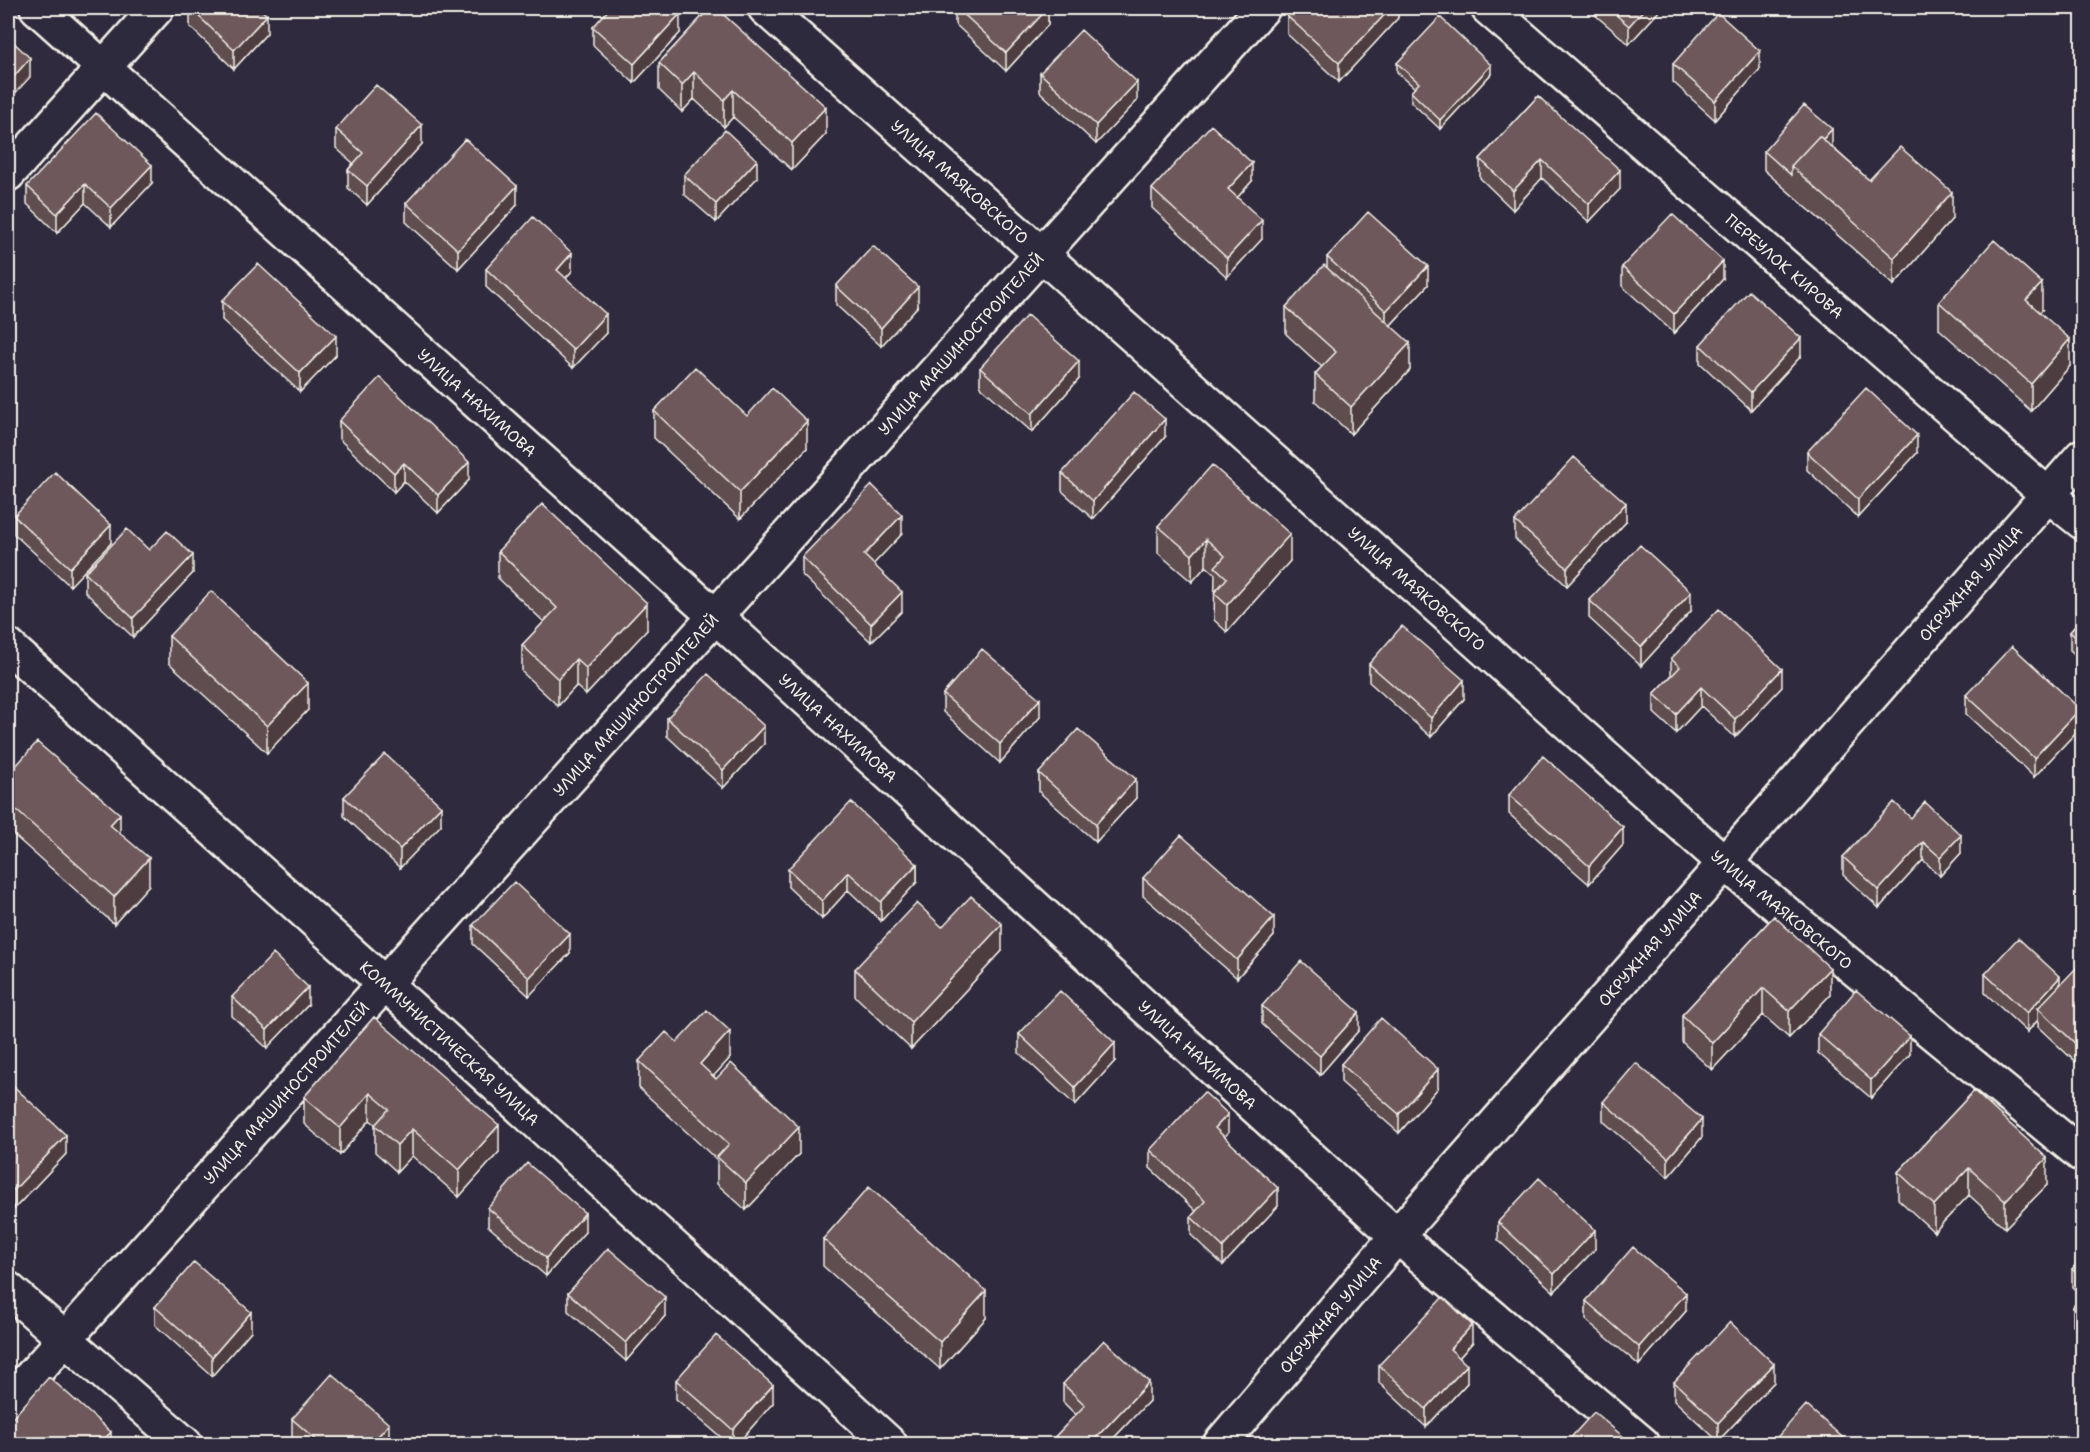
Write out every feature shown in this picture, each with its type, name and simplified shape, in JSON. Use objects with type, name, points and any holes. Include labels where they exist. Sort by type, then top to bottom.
[{"type":"street","name":"УЛИЦА НАХИМОВА","points":[[37,8],[715,616],[1397,1236],[1643,1444]]},
{"type":"street","points":[[8,174],[157,8]]},
{"type":"street","name":"УЛИЦА МАЯКОВСКОГО","points":[[765,8],[1042,252],[1726,864],[2082,1155]]},
{"type":"street","name":"УЛИЦА МАШИНОСТРОИТЕЛЕЙ","points":[[8,1402],[1263,8]]},
{"type":"street","name":"ПЕРЕУЛОК КИРОВА","points":[[1488,8],[2082,522]]},
{"type":"street","name":"ОКРУЖНАЯ УЛИЦА","points":[[1220,1444],[1397,1236],[2082,456]]},
{"type":"street","name":"КОММУНИСТИЧЕСКАЯ УЛИЦА","points":[[8,646],[385,984],[890,1444]]},
{"type":"street","points":[[8,1289],[185,1444]]},
{"type":"building","points":[[190,8],[259,8],[267,15],[234,50]]},
{"type":"building","points":[[610,8],[672,8],[680,14],[634,64],[593,27]]},
{"type":"building","points":[[710,8],[716,8],[826,107],[792,143],[733,90],[724,100],[694,72],[682,85],[659,63]]},
{"type":"building","points":[[957,8],[1048,8],[1006,53]]},
{"type":"building","points":[[1295,8],[1391,8],[1339,63],[1287,16]]},
{"type":"building","points":[[1608,8],[1645,8],[1629,26]]},
{"type":"building","points":[[1718,13],[1760,51],[1715,101],[1673,64]]},
{"type":"building","points":[[1440,17],[1491,65],[1440,120],[1411,92],[1419,83],[1397,63]]},
{"type":"building","points":[[1081,30],[1137,82],[1096,125],[1040,73]]},
{"type":"building","points":[[8,37],[30,58],[8,83]]},
{"type":"building","points":[[376,85],[422,125],[367,186],[348,170],[363,153],[336,129]]},
{"type":"building","points":[[1538,96],[1620,170],[1589,204],[1542,160],[1513,191],[1480,159]]},
{"type":"building","points":[[1804,105],[1832,129],[1823,139],[1819,136],[1791,166],[1791,175],[1764,151]]},
{"type":"building","points":[[96,113],[152,165],[111,208],[85,184],[57,214],[27,186]]},
{"type":"building","points":[[1211,125],[1252,163],[1228,189],[1262,220],[1227,258],[1152,189]]},
{"type":"building","points":[[725,130],[757,160],[716,204],[684,175]]},
{"type":"building","points":[[1819,136],[1869,180],[1900,147],[1952,192],[1894,258],[1791,166]]},
{"type":"building","points":[[465,139],[517,186],[458,250],[406,203]]},
{"type":"building","points":[[1368,212],[1428,266],[1386,311],[1327,257]]},
{"type":"building","points":[[1672,214],[1723,261],[1674,314],[1622,267]]},
{"type":"building","points":[[533,217],[572,253],[557,270],[606,314],[573,350],[486,269]]},
{"type":"building","points":[[1994,240],[2042,283],[2026,300],[2070,339],[2031,384],[1939,302]]},
{"type":"building","points":[[873,246],[918,287],[881,328],[836,286]]},
{"type":"building","points":[[258,264],[336,336],[300,373],[222,301]]},
{"type":"building","points":[[1324,265],[1410,343],[1351,407],[1315,374],[1336,352],[1286,307]]},
{"type":"building","points":[[1749,291],[1801,338],[1751,392],[1700,345]]},
{"type":"building","points":[[1027,315],[1079,361],[1032,414],[980,368]]},
{"type":"building","points":[[695,367],[747,416],[772,388],[807,421],[740,492],[654,411]]},
{"type":"building","points":[[380,377],[469,462],[438,495],[404,463],[394,473],[339,421]]},
{"type":"building","points":[[1866,388],[1917,435],[1858,499],[1807,452]]},
{"type":"building","points":[[1134,392],[1165,419],[1093,501],[1062,473]]},
{"type":"building","points":[[1574,457],[1626,503],[1567,568],[1515,521]]},
{"type":"building","points":[[1212,465],[1290,534],[1227,605],[1214,593],[1227,578],[1215,567],[1225,556],[1206,539],[1192,555],[1158,526]]},
{"type":"building","points":[[55,472],[111,525],[70,568],[14,516]]},
{"type":"building","points":[[872,485],[902,515],[864,555],[902,592],[871,624],[802,557]]},
{"type":"building","points":[[542,504],[647,603],[586,668],[576,659],[558,679],[522,645],[557,608],[498,551]]},
{"type":"building","points":[[127,529],[149,550],[167,531],[193,555],[133,618],[85,573]]},
{"type":"building","points":[[1640,545],[1691,592],[1641,647],[1589,600]]},
{"type":"building","points":[[211,591],[308,683],[267,726],[169,636]]},
{"type":"building","points":[[1719,609],[1782,669],[1735,719],[1701,687],[1676,714],[1654,694],[1680,667],[1671,659]]},
{"type":"building","points":[[2082,618],[2082,643],[2070,632]]},
{"type":"building","points":[[1402,626],[1464,680],[1431,718],[1369,664]]},
{"type":"building","points":[[2012,646],[2080,709],[2034,758],[1966,695]]},
{"type":"building","points":[[982,649],[1040,699],[1000,744],[943,694]]},
{"type":"building","points":[[708,674],[764,726],[723,770],[667,718]]},
{"type":"building","points":[[1078,729],[1136,779],[1096,824],[1039,773]]},
{"type":"building","points":[[37,742],[120,814],[110,825],[149,858],[114,897],[8,803],[8,775]]},
{"type":"building","points":[[385,754],[441,806],[400,849],[344,797]]},
{"type":"building","points":[[1543,756],[1623,827],[1589,866],[1509,795]]},
{"type":"building","points":[[851,802],[917,864],[881,902],[848,872],[822,901],[788,869]]},
{"type":"building","points":[[1894,802],[1911,818],[1925,802],[1961,835],[1940,857],[1923,842],[1879,890],[1843,857]]},
{"type":"building","points":[[1181,835],[1274,917],[1237,960],[1143,878]]},
{"type":"building","points":[[514,882],[570,934],[529,978],[473,925]]},
{"type":"building","points":[[971,896],[1002,924],[911,1022],[855,969],[917,903],[942,927]]},
{"type":"building","points":[[1774,916],[1830,968],[1789,1011],[1763,988],[1712,1043],[1682,1015]]},
{"type":"building","points":[[2018,938],[2060,977],[2027,1013],[1985,974]]},
{"type":"building","points":[[273,954],[308,987],[267,1030],[232,997]]},
{"type":"building","points":[[1301,961],[1359,1012],[1320,1056],[1262,1006]]},
{"type":"building","points":[[2079,965],[2082,968],[2082,1050],[2038,1008]]},
{"type":"building","points":[[1856,990],[1910,1036],[1871,1080],[1818,1034]]},
{"type":"building","points":[[1060,991],[1115,1043],[1075,1087],[1019,1034]]},
{"type":"building","points":[[707,1010],[730,1031],[700,1064],[716,1079],[731,1063],[799,1127],[746,1183],[717,1157],[729,1144],[639,1061],[666,1032],[677,1042]]},
{"type":"building","points":[[374,1017],[499,1125],[459,1170],[412,1129],[397,1145],[375,1125],[389,1109],[370,1093],[340,1128],[304,1097]]},
{"type":"building","points":[[1381,1018],[1438,1069],[1399,1114],[1341,1064]]},
{"type":"building","points":[[1636,1063],[1702,1119],[1668,1158],[1603,1102]]},
{"type":"building","points":[[8,1081],[66,1135],[14,1190],[8,1184]]},
{"type":"building","points":[[1974,1091],[2047,1158],[2005,1201],[1969,1168],[1934,1205],[1898,1172]]},
{"type":"building","points":[[1204,1092],[1228,1114],[1215,1128],[1278,1188],[1223,1247],[1191,1217],[1205,1201],[1150,1150]]},
{"type":"building","points":[[527,1163],[585,1213],[546,1258],[488,1208]]},
{"type":"building","points":[[1539,1178],[1595,1230],[1554,1274],[1498,1222]]},
{"type":"building","points":[[869,1187],[986,1291],[940,1342],[823,1239]]},
{"type":"building","points":[[1633,1247],[1686,1293],[1639,1347],[1586,1301]]},
{"type":"building","points":[[608,1248],[665,1297],[626,1343],[568,1293]]},
{"type":"building","points":[[2082,1258],[2082,1278],[2072,1269]]},
{"type":"building","points":[[194,1262],[251,1312],[212,1357],[155,1307]]},
{"type":"building","points":[[2082,1295],[2082,1316],[2073,1307]]},
{"type":"building","points":[[1443,1297],[1472,1325],[1450,1349],[1467,1365],[1426,1409],[1379,1365]]},
{"type":"building","points":[[1730,1322],[1774,1364],[1718,1423],[1674,1382]]},
{"type":"building","points":[[716,1335],[773,1385],[733,1430],[676,1380]]},
{"type":"building","points":[[1104,1340],[1149,1382],[1090,1444],[1048,1444],[1085,1405],[1063,1384]]},
{"type":"building","points":[[332,1374],[389,1424],[371,1444],[321,1444],[292,1419]]},
{"type":"building","points":[[49,1377],[111,1432],[100,1444],[8,1444],[8,1423]]},
{"type":"building","points":[[1806,1405],[1850,1444],[1771,1444]]},
{"type":"building","points":[[1594,1412],[1632,1444],[1565,1444]]}]
